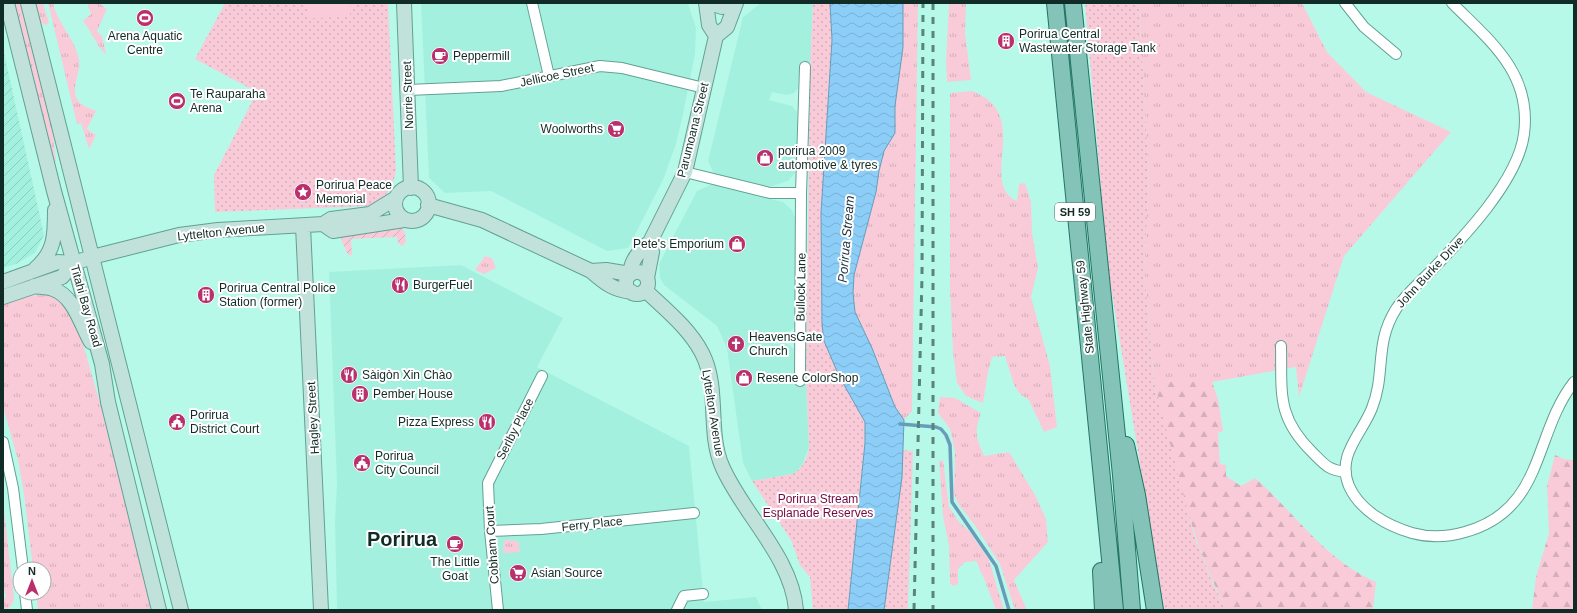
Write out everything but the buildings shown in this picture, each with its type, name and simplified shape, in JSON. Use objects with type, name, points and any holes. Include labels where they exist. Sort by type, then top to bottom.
[{"type":"main road","name":"Titahi Bay Road","points":[[7,3],[54,191],[82,286],[102,364],[108,402],[159,610]]},
{"type":"main road","name":"Titahi Bay Road","points":[[28,3],[181,610]]},
{"type":"main road","name":"Norrie Street","points":[[404,3],[411,188]]},
{"type":"main road","points":[[706,3],[709,25],[716,36]]},
{"type":"main road","points":[[710,3],[722,7],[736,3]]},
{"type":"main road","name":"Parumoana Street","points":[[631,274],[630,267],[641,249],[650,242],[685,172],[716,36],[727,27],[736,3]]},
{"type":"main road","name":"State Highway 59","points":[[1055,3],[1115,610]]},
{"type":"main road","name":"State Highway 59","points":[[1073,3],[1115,418],[1132,610]]},
{"type":"main road","points":[[417,188],[424,193],[428,199],[426,213],[421,219],[410,221],[404,220],[400,217],[395,208],[396,198],[402,191],[417,188]]},
{"type":"main road","points":[[33,271],[42,263],[50,252],[53,243],[54,191]]},
{"type":"main road","name":"Lyttelton Avenue","points":[[3,282],[58,262],[74,263],[92,256],[192,233],[323,224],[331,219],[370,214],[396,198]]},
{"type":"main road","points":[[428,205],[468,215],[489,223],[591,271],[602,281],[618,290],[641,287],[641,272],[631,274],[606,270],[591,271]]},
{"type":"main road","name":"Lyttelton Avenue","points":[[323,224],[333,230],[339,230],[404,220]]},
{"type":"main road","name":"Hagley Street","points":[[303,226],[321,610]]},
{"type":"main road","name":"Parumoana Street","points":[[641,287],[652,252],[650,242]]},
{"type":"main road","name":"Lyttelton Avenue","points":[[3,298],[62,277],[74,263]]},
{"type":"main road","points":[[34,286],[53,289],[64,295],[72,303],[102,364]]},
{"type":"main road","name":"Lyttelton Avenue","points":[[641,287],[686,331],[703,355],[712,394],[717,448],[722,466],[740,500],[781,564],[790,582],[796,610]]},
{"type":"main road","points":[[1115,418],[1124,434],[1155,610]]},
{"type":"main road","points":[[1096,420],[1103,610]]},
{"type":"street","points":[[532,3],[549,76]]},
{"type":"street","points":[[1345,3],[1364,27],[1396,54]]},
{"type":"street","name":"John Burke Drive","points":[[1452,3],[1497,48],[1511,67],[1520,84],[1525,105],[1524,135],[1516,162],[1478,219],[1461,239],[1408,293],[1391,317],[1381,349],[1379,379],[1375,402],[1368,419],[1351,445],[1346,472],[1350,487],[1360,501],[1377,517],[1392,526],[1428,536],[1450,536],[1472,530],[1498,516],[1516,500],[1525,487],[1556,416],[1574,382]]},
{"type":"street","name":"Jellicoe Street","points":[[408,90],[485,88],[517,84],[587,68],[608,66],[704,88]]},
{"type":"street","name":"Bullock Lane","points":[[800,381],[801,193],[805,67]]},
{"type":"street","points":[[685,172],[770,193],[801,193]]},
{"type":"street","points":[[1281,346],[1281,396],[1288,421],[1299,439],[1326,466],[1332,470],[1346,472]]},
{"type":"street","name":"Serlby Place","points":[[488,483],[542,376]]},
{"type":"street","points":[[3,442],[13,488],[22,561]]},
{"type":"street","name":"Cobham Court","points":[[488,483],[490,531],[497,609]]},
{"type":"street","name":"Ferry Place","points":[[490,531],[540,529],[694,513]]},
{"type":"street","points":[[677,610],[684,596],[703,594]]},
{"type":"shaded area","points":[[421,3],[688,3],[696,28],[695,54],[676,144],[663,180],[628,248],[607,251],[491,191],[445,193],[429,178]]},
{"type":"shaded area","points":[[761,3],[813,3],[810,68],[799,66],[798,88],[794,93],[786,95],[772,92],[769,100],[792,106],[797,112],[797,166],[795,173],[788,181],[769,187],[714,174],[708,161],[743,17]]},
{"type":"shaded area","points":[[3,48],[44,235],[35,253],[16,264],[3,268]]},
{"type":"shaded area","points":[[712,184],[783,202],[792,210],[796,220],[795,326],[791,331],[773,335],[774,344],[786,343],[794,349],[794,383],[806,383],[809,447],[803,463],[793,474],[752,481],[743,463],[727,348],[717,326],[664,285],[660,278],[659,264],[697,191]]},
{"type":"shaded area","points":[[461,265],[563,318],[537,367],[689,446],[704,602],[756,597],[762,610],[337,610],[335,521],[337,484],[329,272]]},
{"type":"green space","points":[[14,3],[20,3],[23,11],[51,119],[55,162]]},
{"type":"green space","points":[[35,3],[43,3],[49,23],[46,25],[40,22]]},
{"type":"green space","points":[[48,3],[53,3],[55,11],[77,53],[79,69],[75,92],[77,100],[96,111],[87,129],[96,135],[89,149],[81,123],[77,124]]},
{"type":"green space","points":[[87,3],[99,3],[107,9],[97,31],[102,36],[106,55],[99,47],[83,21],[91,14]]},
{"type":"green space","points":[[225,3],[388,3],[396,170],[391,187],[381,200],[370,206],[215,212],[214,175],[257,92],[195,59]]},
{"type":"green space","points":[[305,3],[353,3],[350,7],[350,17],[310,18]]},
{"type":"green space","name":"Porirua Stream Esplanade Reserves","points":[[813,3],[830,3],[832,40],[821,213],[822,324],[865,422],[865,443],[848,610],[813,610],[810,577],[800,565],[791,540],[752,481],[793,474],[804,462],[809,447],[806,378],[810,68]]},
{"type":"green space","points":[[903,3],[918,3],[912,411],[904,420],[895,407],[872,348],[855,312],[853,293],[854,276],[876,192],[884,151],[895,133],[895,106],[903,47]]},
{"type":"green space","points":[[949,3],[966,3],[965,33],[971,80],[947,82],[946,61]]},
{"type":"green space","points":[[1085,3],[1139,3],[1149,182],[1144,269],[1154,382],[1194,535],[1213,584],[1227,610],[1164,610],[1108,269]]},
{"type":"green space","points":[[1139,3],[1302,3],[1327,52],[1366,92],[1451,132],[1344,256],[1299,397],[1296,367],[1212,382],[1154,382],[1144,269],[1149,182]]},
{"type":"green space","points":[[972,91],[990,102],[1000,115],[1003,131],[1002,179],[1006,192],[1017,201],[1019,184],[1025,183],[1031,202],[1032,232],[1038,268],[1031,297],[1050,366],[1057,427],[1044,432],[1029,400],[1020,394],[1014,385],[1005,356],[992,357],[983,403],[966,396],[957,383],[953,352],[950,290],[950,93]]},
{"type":"green space","points":[[401,227],[405,232],[406,242],[402,246],[398,243],[397,237],[351,239],[352,255],[348,255],[341,239],[343,236]]},
{"type":"green space","points":[[485,256],[492,258],[496,268],[484,274],[475,270]]},
{"type":"green space","points":[[42,294],[51,295],[66,305],[80,334],[100,403],[147,590],[150,610],[38,610],[37,601],[52,601],[52,561],[32,561],[24,494],[18,460],[3,407],[3,304],[25,297]]},
{"type":"green space","points":[[1154,382],[1212,382],[1218,399],[1223,431],[1218,433],[1220,464],[1226,465],[1226,476],[1241,486],[1255,478],[1326,549],[1358,573],[1376,582],[1373,610],[1227,610],[1202,555],[1192,527]]},
{"type":"green space","points":[[940,397],[955,398],[981,413],[977,425],[977,435],[984,456],[1009,452],[1035,495],[1046,519],[1048,542],[1014,580],[1027,610],[1015,610],[1000,564],[974,524],[959,505],[954,494],[955,451],[950,429],[938,413]]},
{"type":"green space","name":"Porirua Stream Esplanade Reserves","points":[[903,450],[913,451],[908,610],[884,610],[902,477]]},
{"type":"green space","points":[[1555,455],[1564,459],[1574,460],[1574,610],[1532,610],[1536,577],[1549,533],[1547,486]]},
{"type":"green space","points":[[943,460],[949,507],[960,523],[970,532],[989,560],[1004,610],[996,610],[976,561],[965,562],[958,569],[958,584],[954,586],[950,584],[949,546],[943,516],[939,461]]},
{"type":"green space","points":[[3,500],[13,601],[11,606],[5,610],[3,607],[3,599],[6,597],[3,585]]},
{"type":"green space","points":[[504,540],[518,541],[520,552],[503,553]]},
{"type":"water","name":"Porirua Stream","points":[[830,3],[903,3],[903,47],[895,106],[895,133],[884,151],[876,192],[854,275],[853,293],[855,312],[872,348],[895,407],[904,420],[902,477],[884,610],[848,610],[865,443],[865,422],[839,376],[824,341],[822,324],[821,213],[832,40]]},
{"type":"waterway","points":[[900,424],[936,427],[941,429],[946,435],[950,445],[952,502],[996,566],[1009,610]]},
{"type":"railway","points":[[914,610],[922,277],[923,3]]},
{"type":"railway","points":[[933,3],[933,610]]},
{"type":"place","name":"Arena Aquatic Centre","points":[[145,18]]},
{"type":"place","name":"Porirua Central Wastewater Storage Tank","points":[[1006,41]]},
{"type":"place","name":"Peppermill","points":[[440,56]]},
{"type":"place","name":"Te Rauparaha Arena","points":[[177,101]]},
{"type":"place","name":"Woolworths","points":[[616,129]]},
{"type":"place","name":"porirua 2009 automotive & tyres","points":[[765,158]]},
{"type":"place","name":"Porirua Peace Memorial","points":[[303,192]]},
{"type":"place","name":"Pete's Emporium","points":[[737,244]]},
{"type":"place","name":"BurgerFuel","points":[[400,285]]},
{"type":"place","name":"Porirua Central Police Station (former)","points":[[206,295]]},
{"type":"place","name":"HeavensGate Church","points":[[736,344]]},
{"type":"place","name":"Sàigòn Xin Chào","points":[[349,375]]},
{"type":"place","name":"Resene ColorShop","points":[[744,378]]},
{"type":"place","name":"Pember House","points":[[360,394]]},
{"type":"place","name":"Porirua District Court","points":[[177,422]]},
{"type":"place","name":"Pizza Express","points":[[487,422]]},
{"type":"place","name":"Porirua City Council","points":[[362,463]]},
{"type":"place","name":"The Little Goat","points":[[455,544]]},
{"type":"place","name":"Asian Source","points":[[518,573]]},
{"type":"district","name":"Porirua","points":[[402,539]]}]
